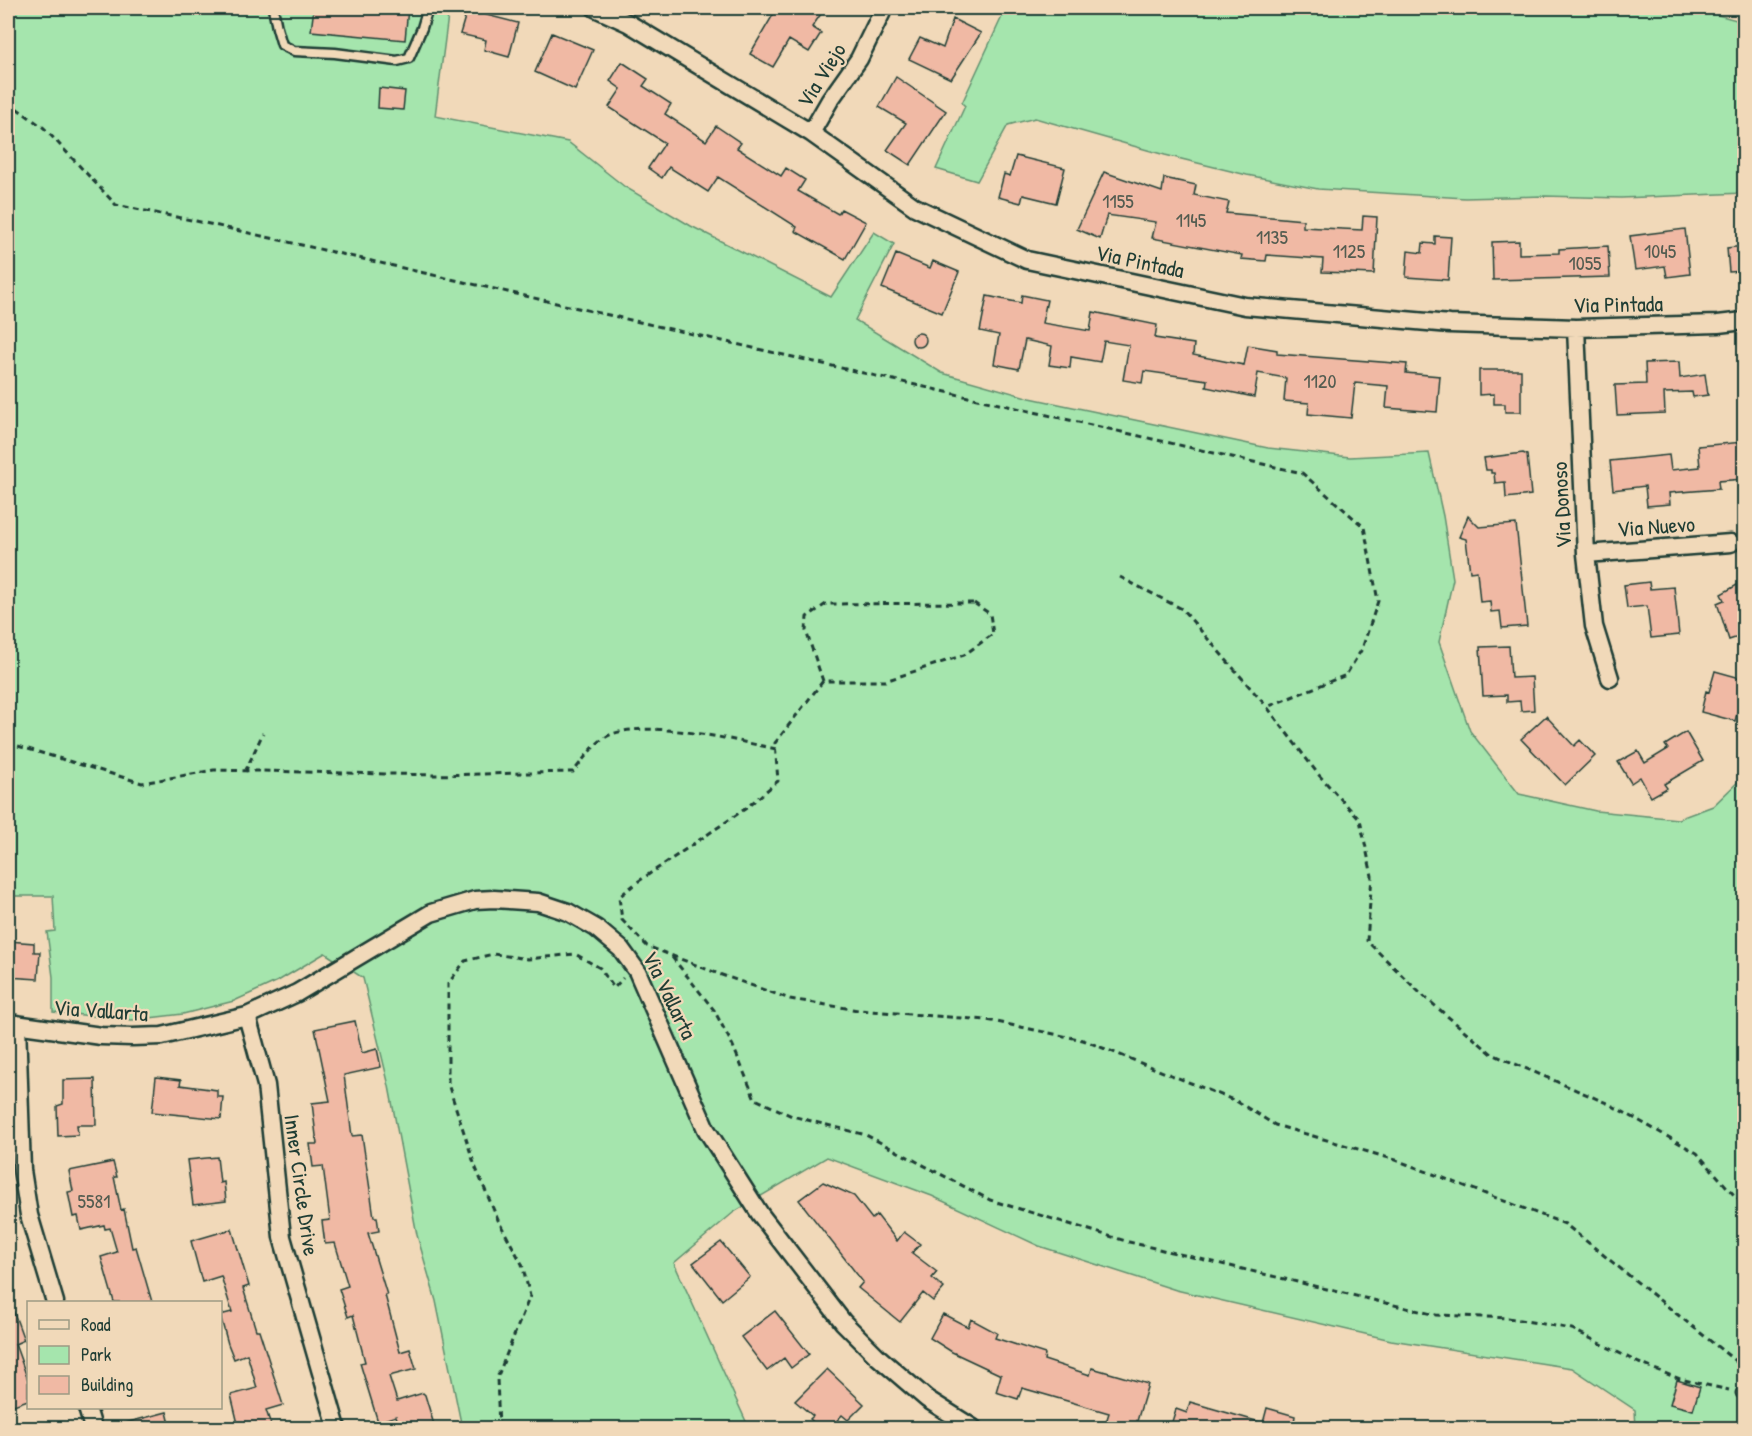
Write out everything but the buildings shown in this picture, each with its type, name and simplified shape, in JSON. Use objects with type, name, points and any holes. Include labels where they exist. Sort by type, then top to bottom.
[{"type":"street","name":"Via Pintada","points":[[595,8],[628,23],[811,133],[915,207],[1027,260],[1245,306],[1450,324],[1576,328],[1718,324],[1744,321]]},
{"type":"street","name":"Via Viejo","points":[[811,133],[859,58],[884,8]]},
{"type":"street","name":"Via Donoso","points":[[1576,328],[1586,554],[1594,626],[1610,678]]},
{"type":"street","name":"Via Nuevo","points":[[1586,554],[1731,543]]},
{"type":"street","name":"Via Vallarta","points":[[12,1024],[101,1036],[152,1037],[191,1030],[247,1016],[297,993],[431,913],[474,900],[494,899],[538,903],[568,912],[596,928],[621,949],[634,966],[706,1129],[760,1214],[843,1322],[878,1357],[927,1399],[974,1428]]},
{"type":"street","name":"Inner Circle Drive","points":[[247,1016],[266,1085],[282,1237],[337,1428]]},
{"type":"street","points":[[12,1024],[22,1170],[30,1215],[55,1301]]},
{"type":"street","points":[[88,1409],[93,1428]]},
{"type":"lane","points":[[273,8],[276,28],[282,45],[294,51],[334,53],[397,61],[408,58],[422,28],[428,8]]},
{"type":"path","points":[[8,102],[44,128],[116,205],[196,221],[1302,473],[1364,527],[1378,602],[1362,649],[1346,675],[1267,707]]},
{"type":"path","points":[[1120,578],[1182,609],[1267,707],[1318,774],[1360,820],[1372,876],[1367,941],[1420,993],[1492,1054],[1609,1104],[1697,1153],[1734,1196],[1744,1202]]},
{"type":"path","points":[[974,603],[990,614],[993,634],[964,655],[885,681],[823,681],[806,631],[807,617],[826,604],[974,603]]},
{"type":"path","points":[[823,681],[775,742],[778,781],[745,808],[619,897],[622,920],[647,946],[790,999],[858,1010],[987,1020],[1083,1040],[1236,1101],[1275,1125],[1396,1160],[1496,1197],[1565,1224],[1744,1368]]},
{"type":"path","points":[[8,743],[142,783],[214,770],[423,775],[573,772],[593,748],[611,734],[644,729],[720,736],[776,749]]},
{"type":"path","points":[[245,772],[263,733]]},
{"type":"path","points":[[500,1428],[497,1378],[530,1296],[522,1264],[498,1220],[475,1166],[448,1084],[448,984],[465,961],[493,954],[528,959],[574,954],[600,968],[614,988],[651,948]]},
{"type":"path","points":[[671,956],[714,1010],[733,1046],[755,1099],[792,1116],[866,1135],[990,1200],[1129,1242],[1436,1316],[1508,1318],[1572,1329],[1639,1363],[1680,1379],[1743,1394]]},
{"type":"green space","points":[[8,8],[449,8],[435,116],[568,142],[625,187],[691,226],[831,297],[874,232],[894,244],[855,320],[942,373],[1030,398],[1268,448],[1350,457],[1429,453],[1443,516],[1453,579],[1439,642],[1470,731],[1519,794],[1596,811],[1678,819],[1713,806],[1744,776],[1744,1428],[1636,1428],[1635,1410],[1572,1368],[1391,1340],[1176,1290],[1039,1246],[932,1196],[827,1157],[734,1212],[674,1263],[749,1428],[462,1428],[436,1301],[417,1235],[389,1086],[363,978],[325,953],[278,981],[234,1001],[183,1014],[132,1020],[53,1012],[53,977],[47,932],[55,931],[53,896],[8,896]]},
{"type":"green space","points":[[1006,8],[1656,8],[1703,11],[1744,22],[1744,193],[1621,198],[1544,196],[1465,198],[1318,189],[1165,155],[1035,118],[1008,125],[977,181],[936,169],[965,106],[962,103]]}]
